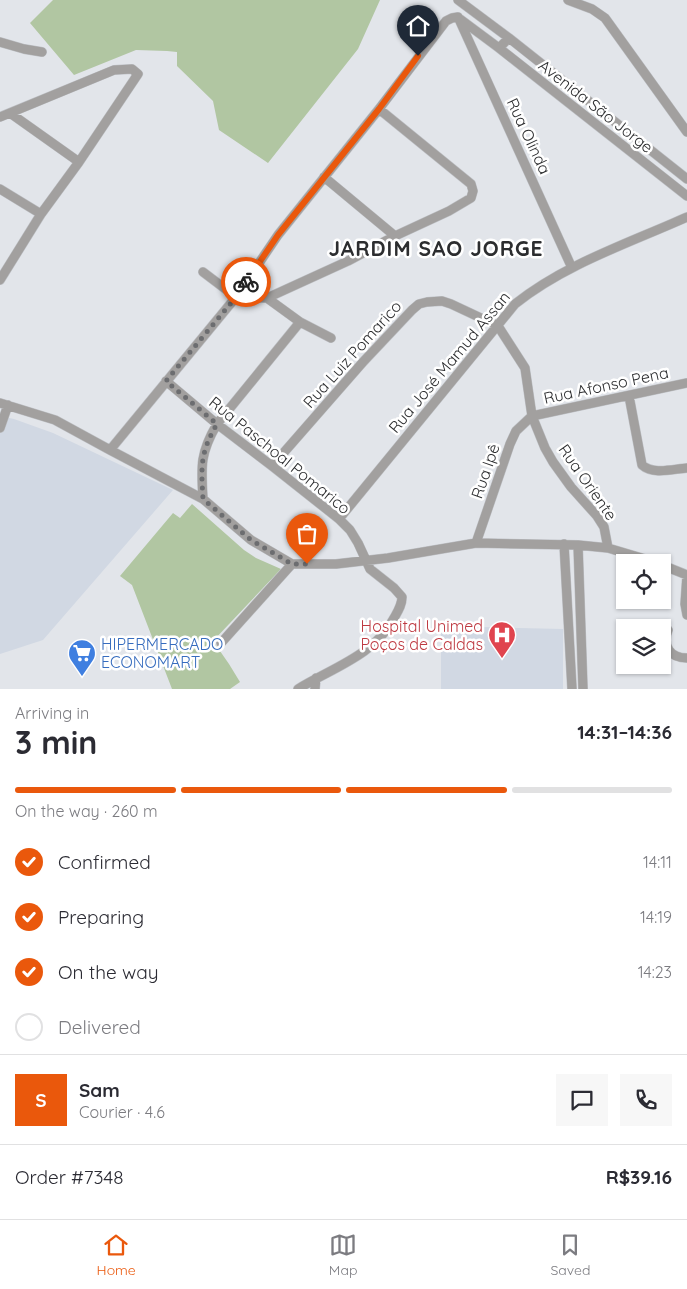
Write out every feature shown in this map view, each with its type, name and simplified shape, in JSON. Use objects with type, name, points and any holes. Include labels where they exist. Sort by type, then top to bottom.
[{"type":"street","name":"Avenida São Jorge","points":[[459,0],[687,179]]},
{"type":"street","points":[[568,0],[592,9],[605,18],[687,132]]},
{"type":"street","points":[[110,450],[236,297],[278,235],[379,109],[446,21],[458,17]]},
{"type":"street","name":"Avenida São Jorge","points":[[458,17],[687,196]]},
{"type":"street","name":"Rua Olinda","points":[[458,17],[572,268]]},
{"type":"street","points":[[499,48],[509,38]]},
{"type":"street","points":[[0,42],[42,52]]},
{"type":"street","points":[[1,278],[41,214],[137,76],[137,72],[132,69],[114,70],[4,115]]},
{"type":"street","points":[[202,272],[236,297],[267,298],[348,262],[395,236],[449,212],[471,198],[473,191],[471,184],[379,109]]},
{"type":"street","points":[[4,115],[79,162]]},
{"type":"street","points":[[324,177],[395,236]]},
{"type":"street","points":[[0,189],[41,214]]},
{"type":"street","name":"Rua José Mamud Assan","points":[[339,519],[515,304],[527,294],[572,268],[687,217]]},
{"type":"street","points":[[267,298],[300,322],[331,338]]},
{"type":"street","name":"Rua Luiz Pomarico","points":[[272,466],[363,362],[412,310],[420,304],[433,301],[451,304],[498,326]]},
{"type":"street","points":[[203,499],[202,457],[209,438],[217,424],[300,322]]},
{"type":"street","name":"Rua Oriente","points":[[498,326],[525,368],[532,416],[553,462],[571,487],[597,516],[604,527],[608,548]]},
{"type":"street","name":"Rua Paschoal Pomarico","points":[[166,381],[217,424],[339,519],[350,530],[370,569],[401,595],[402,602],[388,630],[373,645],[354,658],[316,678]]},
{"type":"street","name":"Rua Afonso Pena","points":[[532,416],[687,383]]},
{"type":"street","points":[[629,396],[642,465],[649,470],[687,468]]},
{"type":"street","points":[[0,428],[4,404],[55,420],[203,499],[251,540],[292,564],[336,564],[365,561],[476,543],[578,545],[608,548],[628,554]]},
{"type":"street","name":"Rua Ipê","points":[[476,543],[510,444],[516,431],[532,416]]},
{"type":"street","points":[[564,544],[572,689]]},
{"type":"street","points":[[578,545],[583,689]]},
{"type":"street","points":[[221,643],[292,564]]},
{"type":"street","points":[[671,569],[687,575],[685,604],[687,615]]},
{"type":"street","points":[[568,640],[580,640]]},
{"type":"street","points":[[671,652],[676,656],[687,658]]},
{"type":"street","points":[[298,689],[316,678]]},
{"type":"street","points":[[315,689],[316,678]]},
{"type":"shaded area","points":[[0,416],[53,433],[173,490],[43,640],[0,654]]},
{"type":"shaded area","name":"Hospital Unimed Poços de Caldas","points":[[441,626],[563,629],[563,689],[441,689]]},
{"type":"green space","points":[[53,0],[380,0],[358,49],[268,163],[219,130],[213,101],[177,66],[177,52],[136,50],[74,75],[30,23]]},
{"type":"green space","points":[[192,504],[244,550],[256,558],[281,569],[213,641],[240,682],[230,689],[172,689],[132,585],[120,576],[173,513],[180,518]]},
{"type":"way so far","points":[[246,282],[236,297],[166,381],[217,424],[202,457],[203,499],[251,540],[275,556],[292,564],[307,564]]},
{"type":"place","name":"Hospital Unimed Poços de Caldas","points":[[502,659]]},
{"type":"place","name":"HIPERMERCADO ECONOMART","points":[[82,677]]},
{"type":"district","name":"JARDIM SAO JORGE","points":[[436,248]]},
{"type":"route","points":[[246,282],[278,235],[379,109],[418,56]]}]
